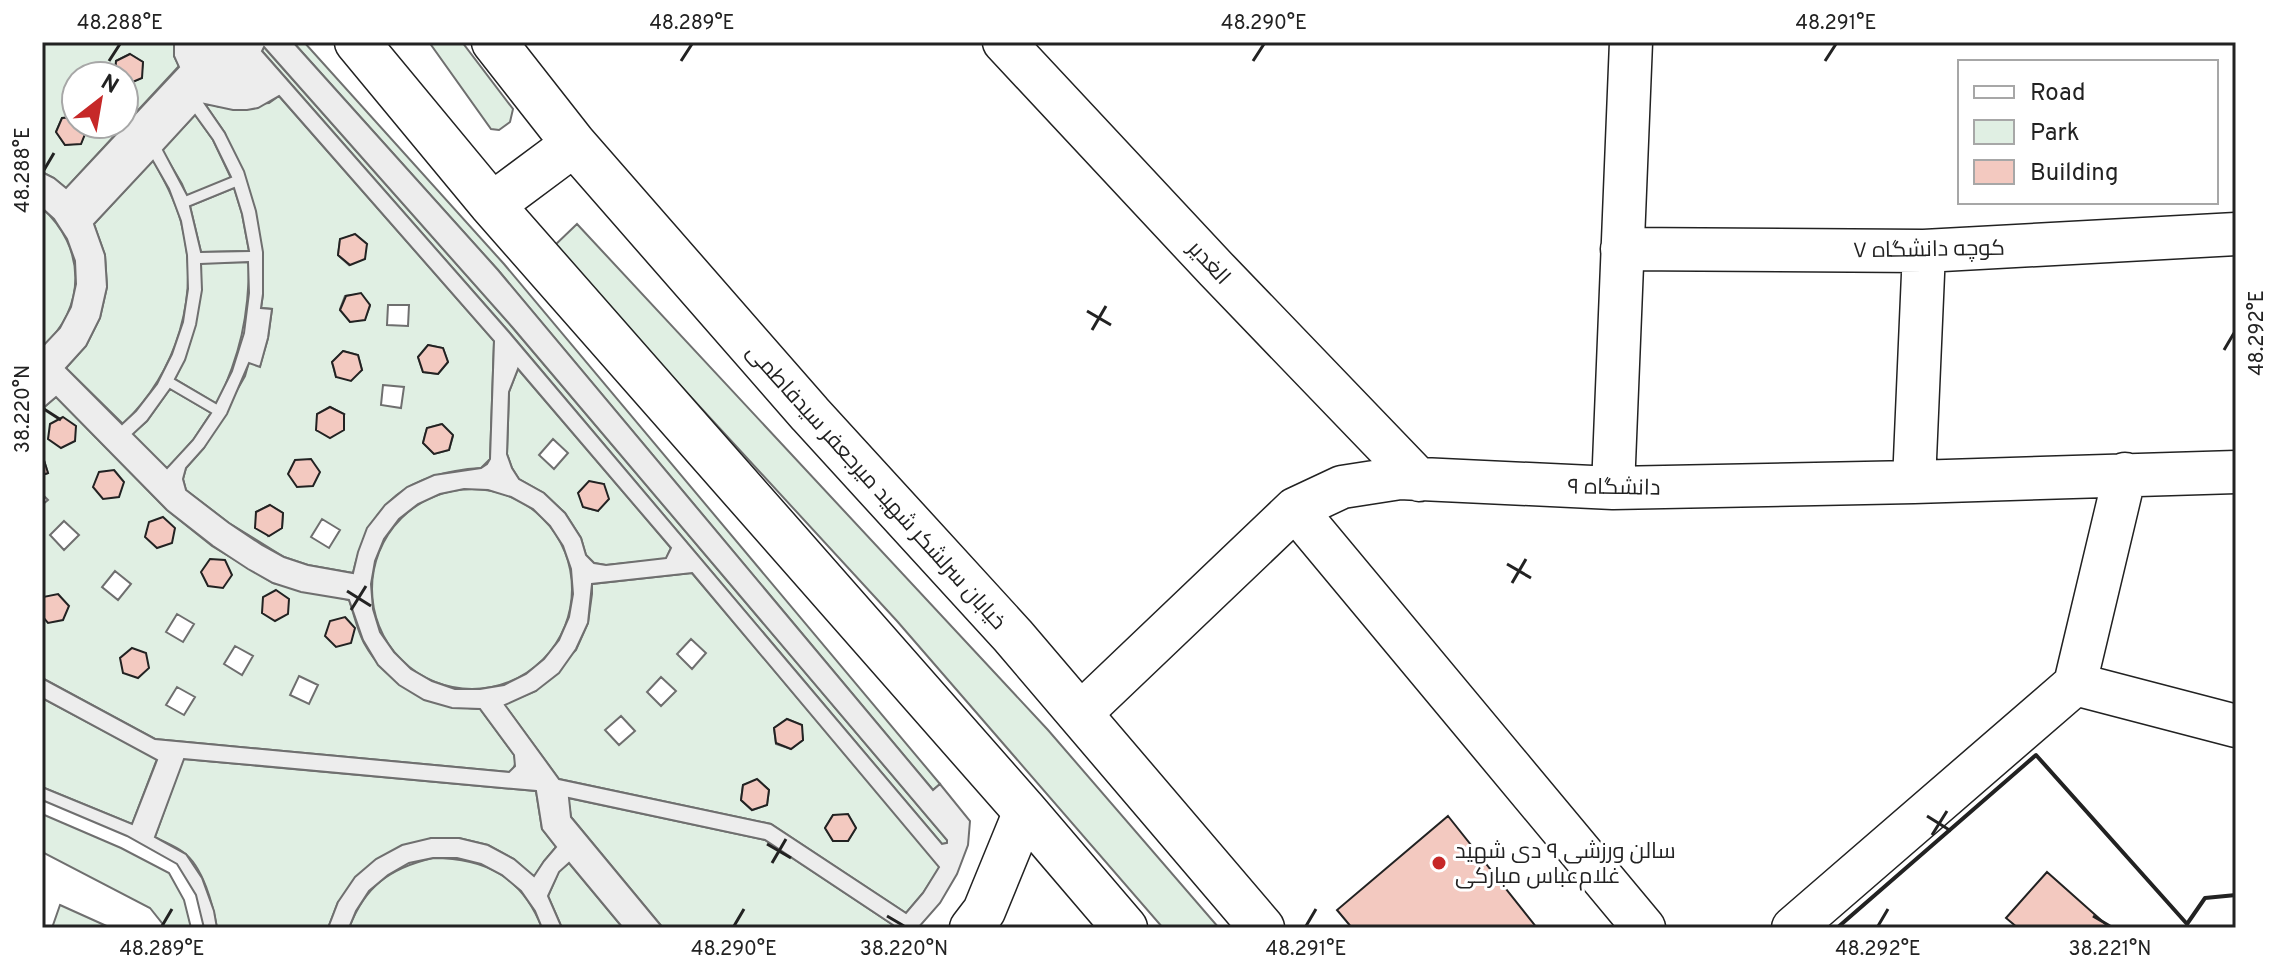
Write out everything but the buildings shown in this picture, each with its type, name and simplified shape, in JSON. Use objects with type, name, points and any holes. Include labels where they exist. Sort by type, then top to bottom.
[{"type":"main road","points":[[357,42],[492,205],[1125,928]]},
{"type":"main road","name":"خیابان سرلشکر شهید میرجعفر سیدفاطمی","points":[[494,42],[574,144],[810,414],[1013,636],[1262,928]]},
{"type":"main road","points":[[492,205],[574,144]]},
{"type":"street","name":"الغدیر","points":[[1004,42],[1419,480]]},
{"type":"street","points":[[1613,488],[1631,42]]},
{"type":"street","name":"کوچه دانشگاه ۷","points":[[1622,249],[1924,251],[2236,234]]},
{"type":"street","points":[[1914,482],[1924,251]]},
{"type":"street","name":"دانشگاه ۹","points":[[1080,714],[1295,509],[1342,487],[1400,478],[1613,488],[2236,472]]},
{"type":"street","points":[[1793,928],[2075,684],[2125,474]]},
{"type":"street","points":[[1295,509],[1644,928]]},
{"type":"street","points":[[2075,684],[2236,726]]},
{"type":"street","points":[[971,928],[984,911],[1025,811]]},
{"type":"green space","points":[[42,42],[174,42],[174,56],[179,66],[140,108],[143,62],[140,60],[130,54],[118,60],[60,60],[60,123],[56,132],[60,140],[65,145],[81,143],[82,140],[110,140],[66,188],[42,172]]},
{"type":"green space","points":[[293,42],[304,42],[504,264],[940,784],[933,790],[498,270]]},
{"type":"green space","points":[[429,42],[462,42],[513,109],[510,122],[499,130],[491,129]]},
{"type":"green space","points":[[264,47],[513,328],[947,843],[942,844],[509,332],[262,51]]},
{"type":"green space","points":[[279,96],[494,341],[490,459],[481,468],[433,476],[396,495],[370,527],[353,573],[284,557],[229,523],[186,490],[183,479],[186,468],[204,448],[245,376],[249,362],[260,366],[272,309],[261,308],[263,294],[225,133],[205,104],[219,107],[269,103]],"holes":[[[355,234],[367,244],[349,265],[338,255],[340,240]],[[361,294],[370,306],[365,319],[350,322],[340,309],[345,296]],[[388,305],[409,305],[408,326],[387,325]],[[428,345],[443,348],[448,362],[438,374],[423,372],[418,357]],[[343,351],[358,355],[362,370],[336,377],[332,362]],[[383,385],[404,387],[401,408],[381,405]],[[330,407],[344,414],[317,430],[317,414]],[[441,424],[453,436],[449,450],[434,454],[423,443],[427,428]],[[270,505],[283,513],[282,528],[268,536],[256,512]],[[322,519],[340,530],[329,548],[311,537]]]},
{"type":"green space","points":[[195,115],[213,140],[231,178],[187,196],[162,150]]},
{"type":"green space","points":[[153,160],[181,222],[188,277],[186,304],[180,331],[158,381],[123,424],[66,368],[86,346],[100,318],[107,287],[105,255],[94,224]]},
{"type":"green space","points":[[234,188],[249,251],[201,252],[190,206]]},
{"type":"green space","points":[[42,208],[67,241],[75,278],[67,314],[42,347]]},
{"type":"green space","points":[[577,224],[1048,730],[1219,928],[1163,928],[897,621],[553,247]]},
{"type":"green space","points":[[249,262],[242,335],[217,404],[175,379],[195,323],[201,263]]},
{"type":"green space","points":[[518,369],[671,548],[666,559],[606,565],[594,563],[586,555],[581,538],[565,513],[544,493],[519,479],[512,468],[507,454],[509,392]],"holes":[[[553,439],[568,453],[554,469],[539,455]],[[589,482],[604,484],[598,511],[583,507],[579,492]]]},
{"type":"green space","points":[[170,389],[211,413],[193,440],[167,469],[132,434],[147,421]]},
{"type":"green space","points":[[56,397],[167,510],[212,546],[273,583],[349,600],[364,643],[386,672],[428,699],[480,709],[514,755],[515,762],[510,772],[155,739],[42,678],[42,505],[48,500],[42,494],[42,475],[48,473],[42,454],[42,409]],"holes":[[[64,521],[79,535],[64,550],[50,535]],[[115,571],[131,584],[118,600],[102,587]],[[177,614],[194,624],[183,642],[166,632]],[[235,646],[253,656],[242,675],[224,664]],[[299,676],[318,685],[309,704],[290,695]],[[177,687],[195,697],[184,715],[166,705]]]},
{"type":"green space","points":[[472,489],[510,496],[543,518],[565,551],[572,589],[565,627],[543,660],[510,682],[472,689],[434,682],[401,660],[379,627],[372,589],[379,551],[401,518],[434,496]]},
{"type":"green space","points":[[692,573],[940,867],[906,913],[771,824],[559,779],[504,704],[536,691],[576,650],[588,623],[592,584]],"holes":[[[691,639],[706,653],[692,669],[677,654]],[[661,677],[676,691],[661,706],[647,692]],[[621,716],[635,731],[619,745],[605,730]],[[787,719],[801,725],[803,740],[791,749],[776,744],[774,728]],[[758,780],[769,790],[767,805],[752,810],[741,800],[743,785]],[[833,815],[848,815],[856,828],[848,841],[833,841],[825,828]]]},
{"type":"green space","points":[[42,698],[157,759],[132,824],[42,787]]},
{"type":"green space","points":[[183,759],[536,791],[542,829],[556,847],[534,877],[514,859],[488,845],[459,838],[431,838],[338,902],[328,928],[217,928],[210,898],[190,858],[155,837]]},
{"type":"green space","points":[[568,798],[765,840],[893,925],[891,928],[663,928],[571,817]]},
{"type":"green space","points":[[42,814],[121,848],[169,873],[184,900],[191,928],[166,928],[150,908],[42,852]]},
{"type":"green space","points":[[433,858],[470,862],[500,874],[524,896],[542,928],[349,928],[363,901],[381,881],[404,867]]},
{"type":"green space","points":[[569,863],[623,928],[562,928],[548,896],[559,871]]},
{"type":"green space","points":[[60,905],[111,928],[52,928]]},
{"type":"shaded area","points":[[174,42],[293,42],[498,270],[933,790],[940,784],[970,821],[968,845],[957,874],[940,903],[918,928],[891,928],[893,925],[765,840],[569,798],[571,817],[663,928],[623,928],[569,863],[559,872],[548,896],[562,928],[542,928],[521,891],[502,875],[481,864],[457,858],[433,858],[409,863],[388,875],[369,891],[349,928],[328,928],[338,902],[355,877],[376,859],[402,845],[431,838],[459,838],[488,845],[514,859],[534,876],[556,847],[542,829],[536,791],[184,759],[155,837],[186,854],[202,878],[217,928],[204,928],[196,895],[177,864],[127,836],[42,800],[42,787],[132,824],[157,760],[42,698],[42,678],[155,739],[509,772],[515,766],[514,755],[480,709],[452,708],[424,700],[399,685],[378,665],[363,640],[349,600],[301,592],[273,583],[248,569],[167,510],[56,397],[42,409],[42,347],[60,328],[71,307],[76,284],[75,261],[67,239],[54,219],[42,208],[42,172],[66,188],[111,140],[140,140],[140,109],[179,67],[174,56]],"holes":[[[264,47],[513,328],[947,843],[942,844],[509,332],[262,51]],[[279,96],[494,341],[490,459],[487,464],[481,468],[434,475],[407,487],[385,505],[367,528],[353,573],[308,565],[262,545],[186,490],[183,479],[186,468],[227,414],[249,363],[260,367],[268,338],[272,309],[261,308],[263,252],[256,211],[244,171],[225,133],[205,104],[247,110],[258,108]],[[195,115],[213,140],[231,177],[187,195],[163,150]],[[153,161],[169,189],[181,221],[187,255],[188,289],[183,322],[172,354],[157,384],[122,424],[66,368],[86,346],[100,318],[107,287],[105,255],[94,224]],[[234,188],[249,251],[201,252],[190,206]],[[248,262],[249,293],[244,333],[232,371],[216,403],[175,379],[185,360],[196,325],[202,290],[201,264]],[[518,369],[671,548],[666,558],[606,565],[594,563],[586,555],[581,538],[565,513],[544,493],[519,479],[512,468],[507,454],[509,392]],[[170,389],[211,413],[193,440],[167,468],[133,434],[147,421]],[[464,489],[488,490],[511,497],[533,509],[550,526],[563,546],[571,569],[573,594],[569,617],[559,640],[544,659],[526,674],[504,685],[455,689],[411,669],[380,632],[373,609],[371,584],[375,561],[384,539],[399,519],[418,504],[440,494]],[[692,573],[939,867],[906,913],[771,824],[559,779],[505,705],[536,691],[559,673],[576,649],[588,623],[592,584]]]},
{"type":"wall","points":[[1837,928],[2036,755],[2187,924],[2205,898],[2236,895]]},
{"type":"place","name":"سالن ورزشی ۹ دی شهید غلام‌عباس مبارکی","points":[[1439,863]]}]
